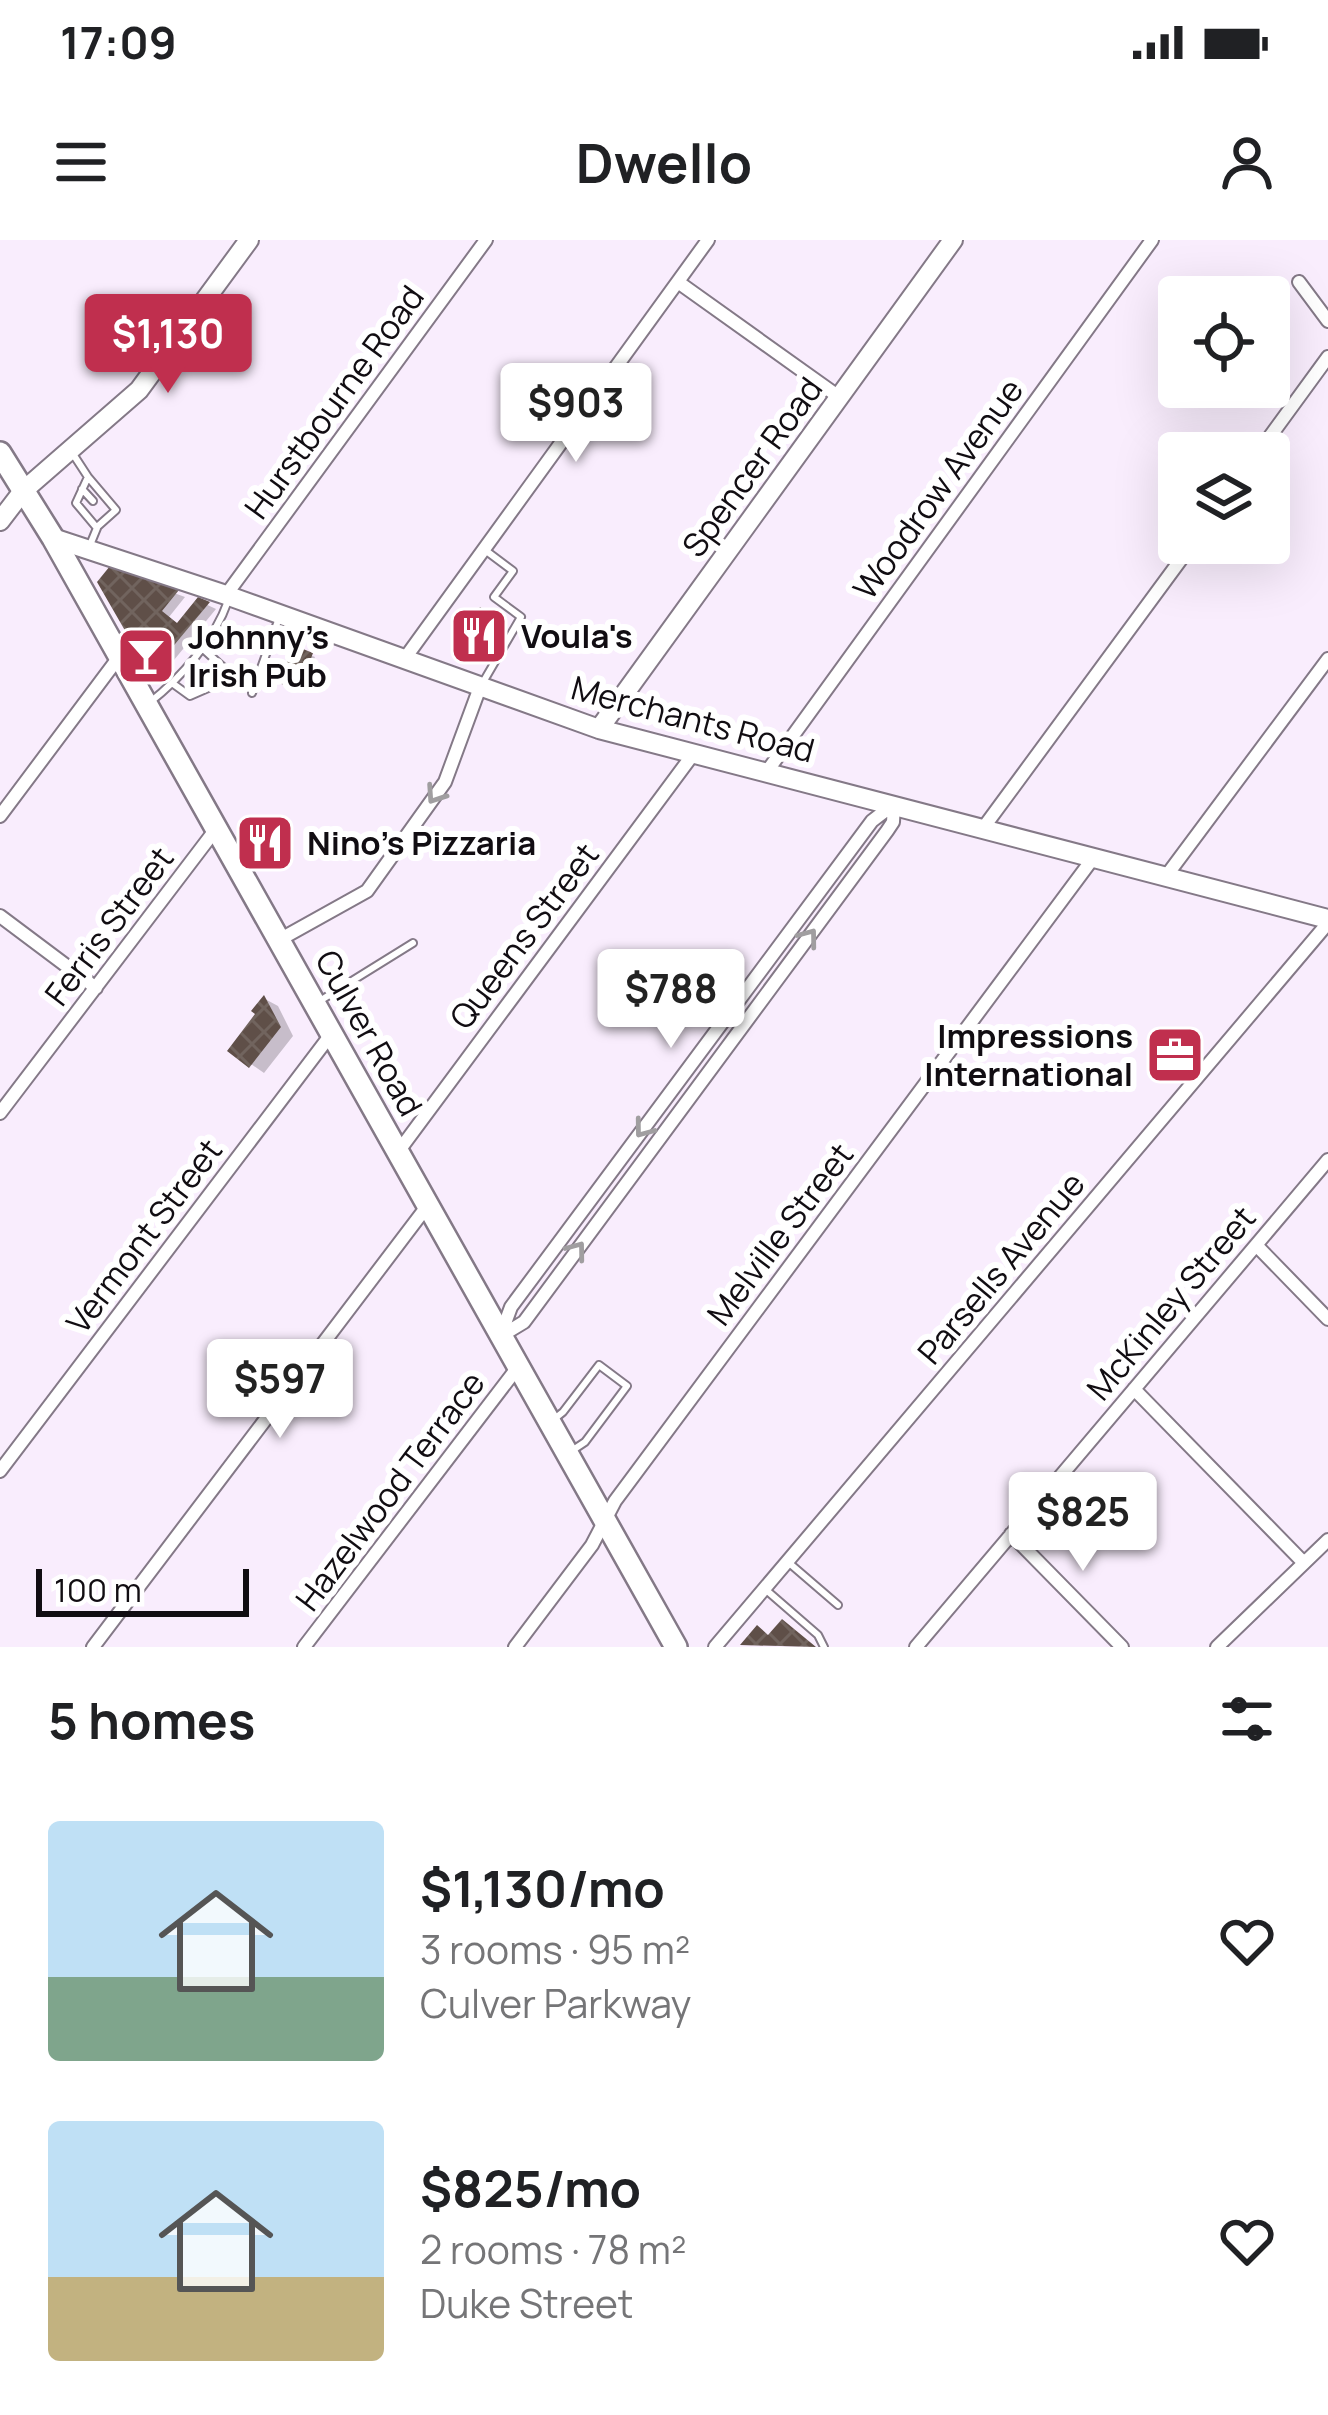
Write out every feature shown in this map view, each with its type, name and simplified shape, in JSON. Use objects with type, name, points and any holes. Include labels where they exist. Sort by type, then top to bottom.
[{"type":"main road","name":"Culver Road","points":[[0,453],[53,538],[676,1647]]},
{"type":"street","points":[[0,521],[22,491],[139,390],[249,240]]},
{"type":"street","name":"Hurstbourne Road","points":[[228,596],[486,240]]},
{"type":"street","points":[[404,661],[708,240]]},
{"type":"street","name":"Spencer Road","points":[[599,729],[953,240]]},
{"type":"street","name":"Woodrow Avenue","points":[[768,770],[1153,240]]},
{"type":"street","points":[[677,282],[839,397]]},
{"type":"street","points":[[1299,283],[1328,321]]},
{"type":"street","points":[[1273,432],[1328,357]]},
{"type":"street","name":"Merchants Road","points":[[53,538],[599,729],[1328,921]]},
{"type":"street","points":[[984,827],[1178,564]]},
{"type":"street","points":[[0,816],[119,657]]},
{"type":"street","points":[[1166,875],[1328,659]]},
{"type":"street","points":[[279,940],[367,891],[445,782],[480,688]]},
{"type":"street","name":"Queens Street","points":[[398,1152],[694,753]]},
{"type":"street","name":"Hazelwood Terrace","points":[[501,1336],[511,1307],[872,821],[894,804]]},
{"type":"street","name":"Hazelwood Terrace","points":[[501,1336],[524,1322],[887,832],[894,804]]},
{"type":"street","name":"Ferris Street","points":[[0,1113],[216,829]]},
{"type":"street","name":"Melville Street","points":[[514,1647],[607,1523],[615,1501],[1094,856]]},
{"type":"street","points":[[0,916],[96,988]]},
{"type":"street","name":"Parsells Avenue","points":[[716,1647],[1328,921]]},
{"type":"street","name":"Vermont Street","points":[[0,1472],[332,1034]]},
{"type":"street","name":"McKinley Street","points":[[916,1647],[1328,1160]]},
{"type":"street","points":[[93,1647],[428,1205]]},
{"type":"street","points":[[1256,1245],[1328,1319]]},
{"type":"street","name":"Hazelwood Terrace","points":[[304,1647],[518,1367]]},
{"type":"street","points":[[1134,1389],[1304,1563]]},
{"type":"street","points":[[1011,1534],[1122,1647]]},
{"type":"street","points":[[1217,1647],[1328,1540]]},
{"type":"lane","points":[[71,452],[116,510],[97,527],[88,550]]},
{"type":"lane","points":[[88,477],[76,502],[97,527]]},
{"type":"lane","points":[[82,489],[93,501]]},
{"type":"lane","points":[[480,688],[521,617],[494,597],[513,571],[485,550]]},
{"type":"lane","points":[[147,705],[172,683],[222,620],[228,596]]},
{"type":"lane","points":[[252,693],[280,615]]},
{"type":"lane","points":[[172,683],[190,697],[222,682],[224,668],[201,647]]},
{"type":"lane","points":[[315,1004],[413,943]]},
{"type":"lane","points":[[706,1044],[722,1055]]},
{"type":"lane","points":[[550,1422],[599,1366],[627,1386],[585,1442],[568,1454]]},
{"type":"lane","points":[[788,1562],[838,1606]]},
{"type":"lane","points":[[765,1589],[818,1635],[824,1647]]},
{"type":"building","points":[[110,566],[179,590],[162,611],[177,623],[198,597],[210,602],[150,674],[97,582]]},
{"type":"building","name":"Voula's","points":[[480,607],[503,624],[474,656],[459,644]]},
{"type":"building","points":[[293,645],[313,653],[299,691],[279,683]]},
{"type":"building","points":[[264,995],[281,1027],[249,1068],[227,1051]]},
{"type":"building","points":[[782,1619],[816,1647],[740,1645],[757,1625],[768,1635]]},
{"type":"place","name":"Voula's","points":[[479,636]]},
{"type":"place","name":"Johnny’s Irish Pub","points":[[146,656]]},
{"type":"place","name":"Nino's Pizzaria","points":[[265,843]]},
{"type":"place","name":"Impressions International","points":[[1175,1055]]}]
